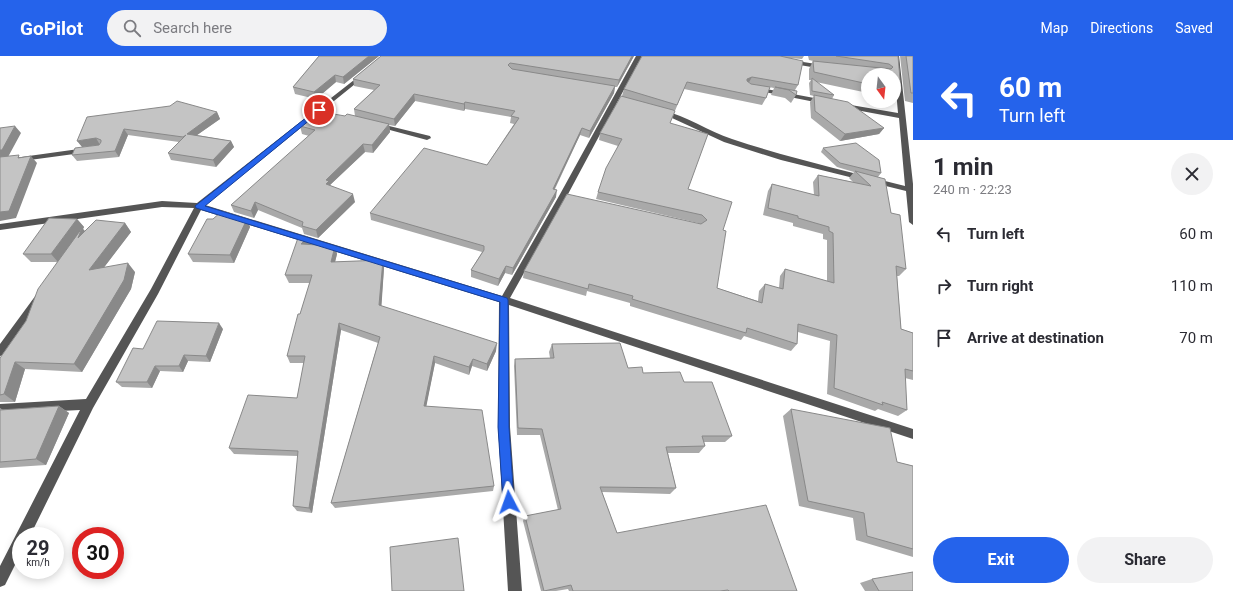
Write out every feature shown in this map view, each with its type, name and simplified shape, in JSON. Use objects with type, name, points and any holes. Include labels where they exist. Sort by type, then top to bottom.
[{"type":"street","points":[[515,591],[504,427],[504,300],[567,196],[617,95],[639,56]]},
{"type":"street","points":[[896,56],[897,68]]},
{"type":"street","points":[[784,61],[830,68]]},
{"type":"street","points":[[27,527],[89,404],[155,291],[199,206],[367,71]]},
{"type":"street","points":[[748,87],[832,103]]},
{"type":"street","points":[[840,105],[902,116]]},
{"type":"street","points":[[901,108],[909,148],[909,189],[913,222]]},
{"type":"street","points":[[652,109],[673,115],[727,140],[784,158],[909,189]]},
{"type":"street","points":[[319,110],[327,112]]},
{"type":"street","points":[[373,124],[427,138]]},
{"type":"street","points":[[0,162],[92,149]]},
{"type":"street","points":[[0,228],[162,204],[199,206],[504,300],[913,434]]},
{"type":"street","points":[[90,226],[100,214]]},
{"type":"street","points":[[0,352],[45,289]]},
{"type":"street","points":[[0,409],[89,404]]},
{"type":"street","points":[[0,580],[12,557]]},
{"type":"building","points":[[319,56],[369,56],[343,77],[335,75],[314,92],[293,87]]},
{"type":"building","points":[[381,56],[632,56],[619,80],[510,63],[508,65],[512,69],[615,86],[590,131],[582,128],[553,189],[557,190],[513,268],[506,266],[499,279],[471,270],[484,250],[484,246],[370,213],[424,148],[487,165],[519,118],[511,116],[515,111],[465,102],[464,104],[414,94],[394,119],[354,109],[380,85],[353,79]]},
{"type":"building","points":[[642,56],[780,56],[803,61],[798,85],[752,77],[747,79],[747,81],[751,84],[770,87],[766,98],[687,82],[677,105],[624,89]]},
{"type":"building","points":[[836,56],[898,56],[899,68],[892,68],[893,67],[889,64]]},
{"type":"building","points":[[906,56],[913,56],[913,93],[911,93]]},
{"type":"building","points":[[813,61],[881,68],[861,68],[861,82],[814,72]]},
{"type":"building","points":[[812,78],[834,95],[812,91]]},
{"type":"building","points":[[775,87],[797,91],[796,95],[789,90]]},
{"type":"building","points":[[814,95],[848,102],[884,128],[845,134],[815,111]]},
{"type":"building","points":[[621,96],[673,110],[675,111],[670,123],[708,134],[688,189],[732,202],[723,230],[726,231],[717,288],[762,303],[765,284],[783,289],[785,269],[834,283],[833,233],[829,231],[829,227],[798,218],[798,216],[768,208],[772,184],[819,196],[818,175],[871,186],[855,171],[885,179],[891,213],[900,215],[906,269],[896,266],[901,329],[913,333],[913,371],[905,369],[907,410],[882,402],[883,405],[834,388],[837,335],[798,324],[797,344],[747,328],[746,333],[632,299],[633,296],[589,284],[588,289],[524,271],[567,194],[701,224],[707,220],[702,215],[598,192],[606,168],[622,139],[600,133]]},
{"type":"building","points":[[177,101],[217,112],[187,134],[231,141],[213,160],[168,153],[186,135],[183,137],[124,129],[115,151],[72,155],[75,148],[99,145],[101,142],[101,140],[96,138],[77,141],[87,117],[170,106]]},
{"type":"building","points":[[317,111],[345,116],[347,114],[389,124],[372,145],[363,144],[326,180],[329,181],[326,184],[353,194],[316,230],[302,226],[303,222],[255,202],[251,211],[231,205],[315,130],[300,126]]},
{"type":"building","points":[[15,126],[2,150],[0,150],[0,128]]},
{"type":"building","points":[[856,143],[879,160],[881,173],[840,163],[823,148]]},
{"type":"building","points":[[19,155],[18,158],[31,156],[9,211],[0,212],[0,157]]},
{"type":"building","points":[[222,211],[247,219],[230,255],[188,254],[207,219],[213,219]]},
{"type":"building","points":[[49,218],[77,219],[51,254],[23,254]]},
{"type":"building","points":[[96,220],[125,223],[89,270],[128,263],[124,280],[74,364],[15,362],[4,394],[0,395],[0,358],[26,321],[38,289],[82,228],[78,238]]},
{"type":"building","points":[[299,235],[308,237],[301,244],[335,246],[331,262],[383,260],[379,305],[497,343],[487,364],[473,359],[469,367],[434,356],[424,406],[482,410],[494,486],[331,503],[380,337],[339,323],[309,508],[293,506],[298,451],[229,448],[248,395],[297,398],[305,356],[287,356],[298,314],[300,314],[312,275],[285,275]]},
{"type":"building","points":[[157,321],[219,323],[206,356],[184,355],[179,366],[155,366],[147,382],[116,382],[133,348],[143,349]]},
{"type":"building","points":[[620,343],[628,368],[642,367],[643,373],[680,372],[684,382],[712,382],[732,436],[702,436],[705,446],[666,447],[676,488],[600,487],[617,533],[766,505],[797,591],[573,591],[571,585],[544,591],[525,516],[561,509],[542,429],[518,428],[515,359],[554,358],[552,344]]},
{"type":"building","points":[[59,406],[36,459],[0,462],[0,410]]},
{"type":"building","points":[[791,409],[890,428],[897,462],[913,466],[913,549],[867,536],[864,513],[808,501]]},
{"type":"building","points":[[458,538],[464,591],[392,591],[390,547]]},
{"type":"building","points":[[913,572],[913,591],[879,591],[872,579]]},
{"type":"route","points":[[319,110],[199,206],[504,300],[504,427],[509,502]]}]
